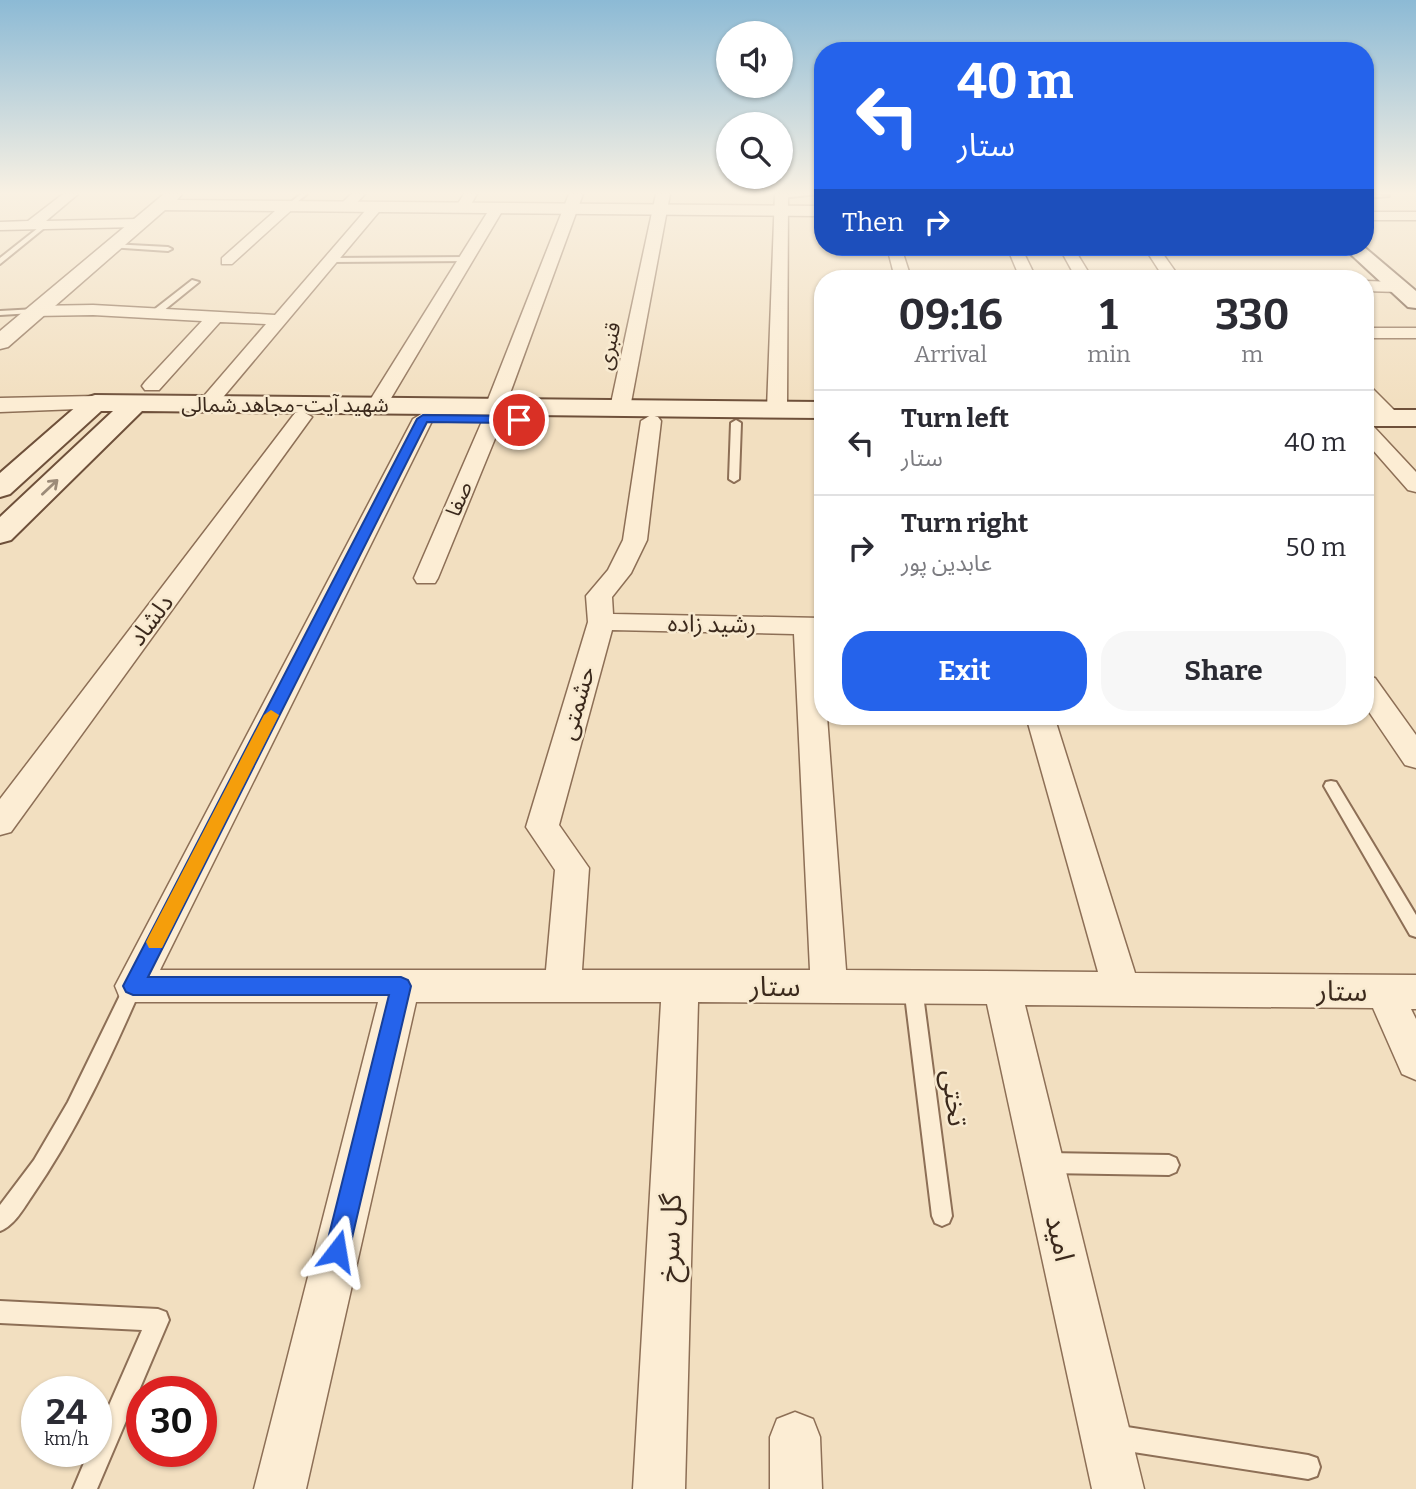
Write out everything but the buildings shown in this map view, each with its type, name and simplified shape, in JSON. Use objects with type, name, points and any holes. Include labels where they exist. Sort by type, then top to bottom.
[{"type":"main road","points":[[1372,263],[1416,302]]},
{"type":"main road","name":"شهید آیت-مجاهد شمالی","points":[[138,401],[302,417],[423,419],[620,408],[814,410]]},
{"type":"main road","name":"شهید آیت-مجاهد شمالی","points":[[89,409],[138,401],[377,405],[651,421],[814,425]]},
{"type":"main road","points":[[0,534],[138,401]]},
{"type":"main road","points":[[0,488],[89,409]]},
{"type":"main road","points":[[1381,423],[1416,432]]},
{"type":"street","points":[[0,342],[90,263]]},
{"type":"street","points":[[207,404],[328,263]]},
{"type":"street","points":[[377,405],[465,263]]},
{"type":"street","name":"صفا","points":[[426,578],[494,413],[550,263]]},
{"type":"street","name":"قنبری","points":[[620,408],[649,263]]},
{"type":"street","points":[[777,409],[780,263]]},
{"type":"street","points":[[1374,286],[1399,287]]},
{"type":"street","points":[[33,311],[154,313],[280,320]]},
{"type":"street","points":[[138,401],[215,317]]},
{"type":"street","points":[[1374,333],[1416,333]]},
{"type":"street","name":"شهید آیت-مجاهد شمالی","points":[[0,405],[89,409]]},
{"type":"street","name":"شهید آیت-مجاهد شمالی","points":[[0,417],[89,409]]},
{"type":"street","name":"دلشاد","points":[[0,822],[302,417]]},
{"type":"street","points":[[133,986],[423,419]]},
{"type":"street","name":"حشمتی","points":[[563,986],[572,868],[542,827],[601,622],[599,596],[619,573],[635,540],[651,421]]},
{"type":"street","points":[[1381,423],[1416,485]]},
{"type":"street","name":"رشید زاده","points":[[601,622],[814,626]]},
{"type":"street","points":[[1374,698],[1416,757]]},
{"type":"street","points":[[819,725],[829,986]]},
{"type":"street","points":[[1043,725],[1121,988]]},
{"type":"street","name":"ستار","points":[[133,986],[829,986],[1400,992]]},
{"type":"street","points":[[280,1489],[401,986]]},
{"type":"street","name":"گل سرخ","points":[[659,1489],[680,986]]},
{"type":"street","name":"امید","points":[[1002,988],[1118,1489]]},
{"type":"street","points":[[1400,992],[1416,1061]]},
{"type":"street","points":[[795,1437],[796,1489]]},
{"type":"lane","points":[[154,313],[195,282]]},
{"type":"lane","points":[[0,313],[33,311]]},
{"type":"lane","points":[[734,479],[736,423]]},
{"type":"lane","points":[[1331,786],[1416,930]]},
{"type":"lane","points":[[0,1221],[28,1189],[93,1078],[133,986]]},
{"type":"lane","name":"تختی","points":[[914,987],[942,1216]]},
{"type":"lane","points":[[1042,1163],[1169,1165]]},
{"type":"lane","points":[[0,1312],[158,1320],[85,1489]]},
{"type":"lane","points":[[1106,1435],[1308,1467]]},
{"type":"slow traffic","points":[[155,942],[271,715]]},
{"type":"route","points":[[337,1251],[401,986],[133,986],[423,419],[519,420]]}]
